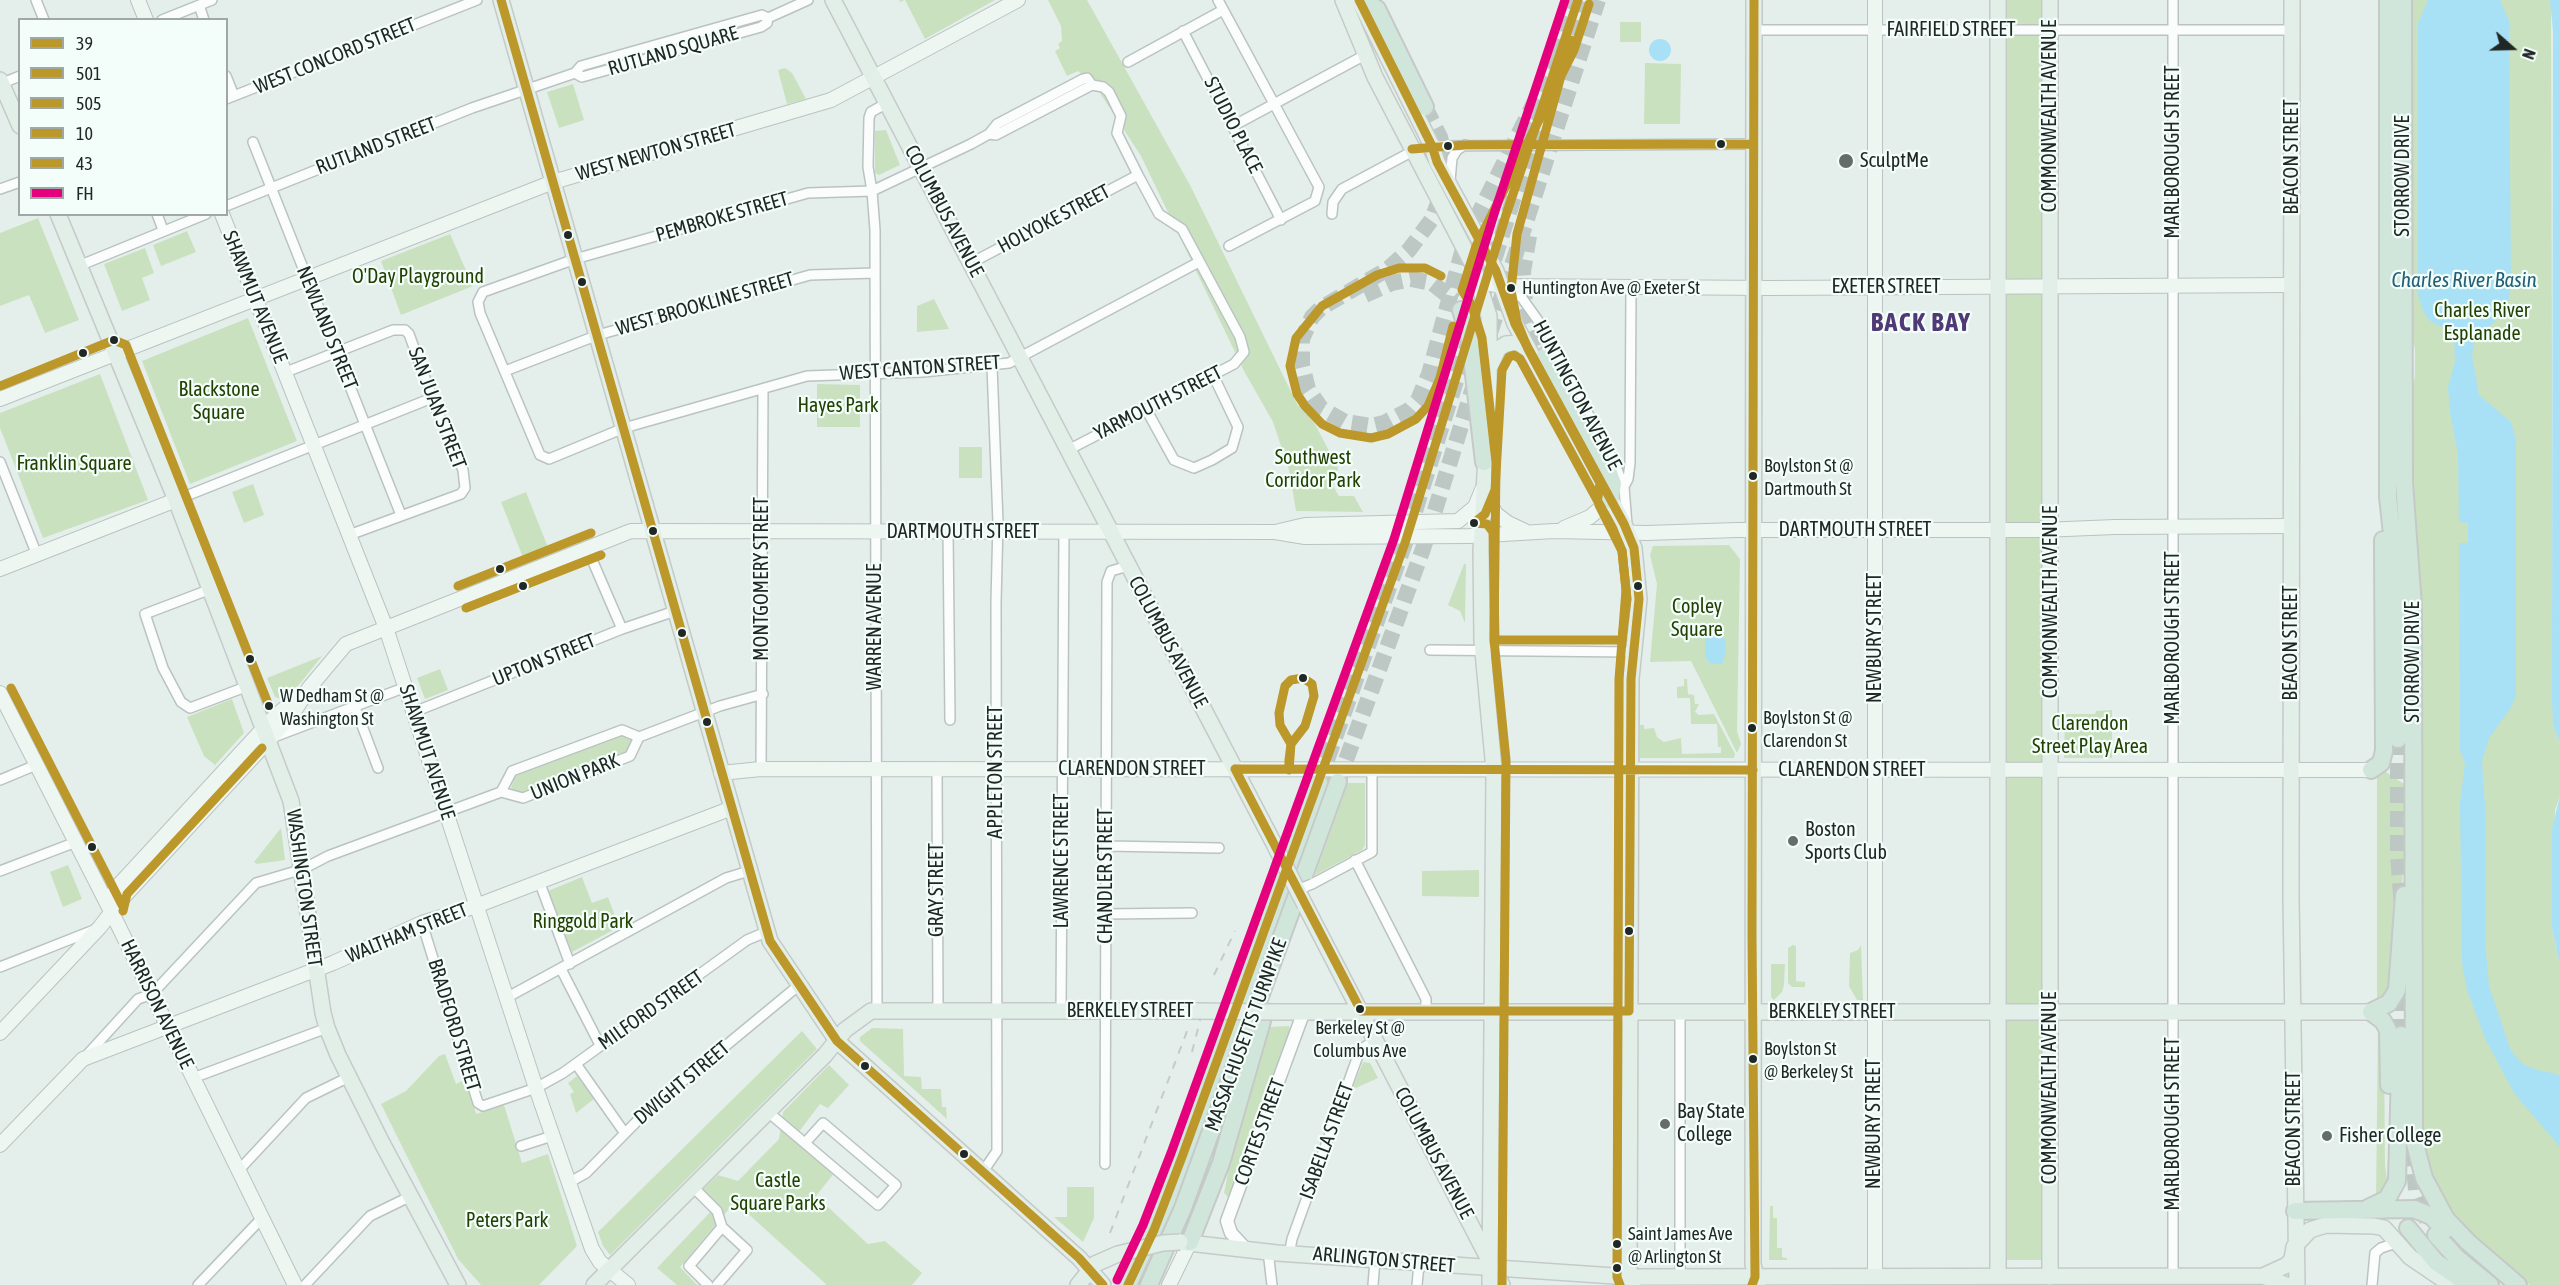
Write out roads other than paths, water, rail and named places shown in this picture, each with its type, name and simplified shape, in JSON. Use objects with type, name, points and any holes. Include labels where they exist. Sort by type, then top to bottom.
[{"type":"highway","points":[[1363,0],[1377,9],[1425,108]]},
{"type":"highway","name":"STORROW DRIVE","points":[[2388,0],[2388,465],[2389,510],[2398,589],[2398,739]]},
{"type":"highway","name":"STORROW DRIVE","points":[[2403,0],[2404,483],[2412,597],[2415,1148],[2424,1178],[2441,1212],[2462,1237],[2518,1285]]},
{"type":"highway","points":[[1461,310],[1470,340],[1484,462]]},
{"type":"highway","points":[[1537,353],[1609,474],[1613,484],[1610,500]]},
{"type":"highway","points":[[2371,770],[2381,763],[2385,751],[2383,513],[2388,465]]},
{"type":"highway","name":"MASSACHUSETTS TURNPIKE","points":[[1128,1285],[1166,1202],[1319,782]]},
{"type":"highway","name":"MASSACHUSETTS TURNPIKE","points":[[1149,1285],[1178,1222],[1338,783]]},
{"type":"highway","points":[[2390,1179],[2389,1034],[2383,1021],[2371,1012],[2389,1003],[2398,985],[2413,789]]},
{"type":"highway","points":[[1185,1242],[1221,1163],[1265,1010],[1274,961]]},
{"type":"highway","points":[[2362,1210],[2387,1199],[2397,1185],[2401,1035]]},
{"type":"highway","points":[[2295,1211],[2409,1209],[2427,1213],[2466,1251],[2499,1269]]},
{"type":"highway","points":[[2408,1228],[2436,1262],[2469,1285]]},
{"type":"highway","points":[[2436,1235],[2459,1261],[2490,1285]]},
{"type":"main road","points":[[138,0],[145,18]]},
{"type":"main road","points":[[501,0],[766,932],[798,986],[837,1041],[1089,1269],[1102,1284]]},
{"type":"main road","name":"COLUMBUS AVENUE","points":[[833,0],[1502,1285]]},
{"type":"main road","name":"WEST NEWTON STREET","points":[[0,399],[553,182],[809,108],[848,93],[873,76],[1018,0]]},
{"type":"main road","points":[[1343,0],[1365,55],[1480,282],[1489,316],[1490,367],[1482,535],[1483,652],[1494,770],[1492,1269],[1490,1285]]},
{"type":"main road","name":"HUNTINGTON AVENUE","points":[[1359,0],[1483,244],[1502,286],[1512,316],[1537,353]]},
{"type":"main road","points":[[1754,0],[1755,1282]]},
{"type":"main road","name":"NEWBURY STREET","points":[[1875,0],[1875,1276]]},
{"type":"main road","points":[[1998,0],[1998,1276]]},
{"type":"main road","name":"COMMONWEALTH AVENUE","points":[[2050,0],[2050,1277]]},
{"type":"main road","name":"BEACON STREET","points":[[2292,0],[2291,771],[2294,1247],[2297,1285]]},
{"type":"main road","points":[[0,82],[18,122]]},
{"type":"main road","name":"WASHINGTON STREET","points":[[59,216],[117,352],[176,500],[293,805],[316,969],[327,1028],[409,1197],[458,1285]]},
{"type":"main road","name":"SHAWMUT AVENUE","points":[[223,216],[386,628],[506,998],[592,1249],[609,1269],[628,1285]]},
{"type":"main road","name":"EXETER STREET","points":[[1480,282],[1502,286],[1754,288],[2291,285]]},
{"type":"main road","points":[[1490,367],[1496,352],[1506,344],[1518,343],[1537,353]]},
{"type":"main road","points":[[1483,487],[1488,503],[1497,514],[1514,527],[1531,532]]},
{"type":"main road","name":"DARTMOUTH STREET","points":[[1275,532],[1305,525],[1458,521],[1475,507],[1483,487]]},
{"type":"main road","points":[[0,569],[176,500]]},
{"type":"main road","points":[[1554,531],[1585,519],[1610,500]]},
{"type":"main road","name":"HUNTINGTON AVENUE","points":[[1610,500],[1627,530]]},
{"type":"main road","name":"DARTMOUTH STREET","points":[[0,1032],[99,928],[111,910],[266,733],[297,710],[309,688],[346,644],[631,531],[1275,532],[1305,537],[1482,535],[1627,530],[1647,533],[1753,530],[2051,530],[2291,526]]},
{"type":"main road","points":[[1627,530],[1634,548],[1638,580],[1638,614],[1633,652],[1630,770],[1631,1281]]},
{"type":"main road","name":"HARRISON AVENUE","points":[[0,693],[111,910],[295,1285]]},
{"type":"main road","name":"CLARENDON STREET","points":[[721,773],[761,769],[2371,770]]},
{"type":"main road","name":"WALTHAM STREET","points":[[83,1059],[316,969],[423,923],[476,906],[732,808]]},
{"type":"main road","name":"BERKELEY STREET","points":[[594,1285],[768,1112],[852,1024],[869,1012],[877,1010],[2371,1012]]},
{"type":"main road","points":[[0,1145],[83,1059]]},
{"type":"main road","name":"ARLINGTON STREET","points":[[2263,1276],[2287,1265],[2294,1247],[2310,1230],[2326,1225],[2377,1226],[2386,1231],[2431,1279],[2451,1285]]},
{"type":"main road","points":[[1170,1285],[1185,1242]]},
{"type":"main road","name":"ARLINGTON STREET","points":[[1089,1269],[1101,1260],[1118,1254],[1185,1242],[1631,1281],[1680,1278],[1755,1282],[1875,1276],[2263,1276],[2286,1285]]},
{"type":"main road","points":[[1078,1285],[1089,1269]]},
{"type":"street","points":[[36,0],[43,18]]},
{"type":"street","points":[[167,18],[212,0]]},
{"type":"street","name":"WEST CONCORD STREET","points":[[230,97],[477,0]]},
{"type":"street","name":"RUTLAND SQUARE","points":[[525,88],[575,73],[580,66],[759,16],[768,18],[808,0]]},
{"type":"street","points":[[1218,0],[1319,187],[1317,201],[1229,246]]},
{"type":"street","name":"MARLBOROUGH STREET","points":[[2173,0],[2173,1276]]},
{"type":"street","points":[[199,5],[203,18]]},
{"type":"street","points":[[1128,62],[1223,10]]},
{"type":"street","name":"FAIRFIELD STREET","points":[[1753,30],[2292,30]]},
{"type":"street","name":"STUDIO PLACE","points":[[1183,32],[1281,220]]},
{"type":"street","points":[[1233,126],[1365,55]]},
{"type":"street","points":[[0,82],[18,77]]},
{"type":"street","points":[[872,191],[989,134],[997,124],[1087,78],[1092,85],[1104,87],[1110,93],[1121,116],[1117,133],[1138,175],[1159,214],[1180,226],[1199,262]]},
{"type":"street","name":"RUTLAND STREET","points":[[228,205],[525,88]]},
{"type":"street","name":"WARREN AVENUE","points":[[877,1010],[874,532],[876,273],[874,203],[868,167],[869,118],[871,112],[887,103]]},
{"type":"street","name":"NEWLAND STREET","points":[[253,142],[401,515]]},
{"type":"street","points":[[1332,214],[1333,202],[1342,189],[1413,151],[1432,146],[1754,144]]},
{"type":"street","points":[[1451,185],[1452,158],[1457,150],[1465,145]]},
{"type":"street","name":"HOLYOKE STREET","points":[[970,263],[1138,175]]},
{"type":"street","points":[[0,189],[18,183]]},
{"type":"street","name":"PEMBROKE STREET","points":[[505,371],[480,312],[478,302],[483,292],[575,259],[808,193],[872,191]]},
{"type":"street","points":[[158,216],[163,230]]},
{"type":"street","points":[[81,265],[201,216]]},
{"type":"street","name":"YARMOUTH STREET","points":[[1068,450],[1239,361],[1244,352],[1235,328],[1199,262]]},
{"type":"street","name":"WEST CANTON STREET","points":[[505,371],[534,446],[545,459],[624,428],[807,376],[876,374],[1009,363],[1199,262]]},
{"type":"street","name":"WEST BROOKLINE STREET","points":[[505,371],[597,335],[810,275],[876,273]]},
{"type":"street","name":"HUNTINGTON AVENUE","points":[[1502,286],[1522,298],[1543,328],[1624,487],[1627,530]]},
{"type":"street","points":[[1610,500],[1624,487],[1630,463],[1631,287]]},
{"type":"street","name":"SAN JUAN STREET","points":[[286,372],[393,330],[405,330],[409,334],[432,398],[463,470],[465,488],[461,494],[349,535]]},
{"type":"street","name":"APPLETON STREET","points":[[982,1173],[996,1151],[998,533],[992,366]]},
{"type":"street","points":[[1146,409],[1174,460],[1195,468],[1212,460],[1232,448],[1238,427],[1213,375]]},
{"type":"street","name":"MONTGOMERY STREET","points":[[761,769],[763,390]]},
{"type":"street","points":[[176,500],[432,398]]},
{"type":"street","points":[[0,462],[37,555]]},
{"type":"street","points":[[948,532],[950,720]]},
{"type":"street","name":"LAWRENCE STREET","points":[[1061,1010],[1064,532]]},
{"type":"street","points":[[587,548],[622,629]]},
{"type":"street","name":"CHANDLER STREET","points":[[1105,1164],[1107,582],[1111,572],[1128,566]]},
{"type":"street","points":[[211,589],[145,614],[163,668],[181,702],[190,708],[248,686]]},
{"type":"street","name":"UPTON STREET","points":[[414,712],[622,629],[675,611]]},
{"type":"street","points":[[1430,650],[1633,652]]},
{"type":"street","points":[[266,733],[355,707],[406,687]]},
{"type":"street","name":"UNION PARK","points":[[501,792],[504,780],[512,771],[622,730],[639,737],[704,712],[763,694]]},
{"type":"street","points":[[355,707],[378,768]]},
{"type":"street","name":"UNION PARK","points":[[83,1059],[138,999],[152,994],[256,883],[303,869],[501,792],[523,798],[545,790],[630,756],[639,737]]},
{"type":"street","points":[[0,780],[36,765]]},
{"type":"street","name":"GRAY STREET","points":[[937,769],[938,1010]]},
{"type":"street","points":[[1297,890],[1372,852],[1372,770]]},
{"type":"street","points":[[0,871],[76,842]]},
{"type":"street","points":[[1106,846],[1219,848]]},
{"type":"street","points":[[1355,860],[1426,999],[1426,1012]]},
{"type":"street","points":[[506,998],[726,878],[749,871]]},
{"type":"street","points":[[539,881],[565,967],[600,1046]]},
{"type":"street","points":[[1106,914],[1192,913]]},
{"type":"street","name":"BRADFORD STREET","points":[[423,923],[479,1104],[484,1106],[536,1088]]},
{"type":"street","points":[[0,967],[99,928]]},
{"type":"street","name":"MILFORD STREET","points":[[536,1088],[576,1064],[747,940],[766,932]]},
{"type":"street","name":"DWIGHT STREET","points":[[570,1182],[586,1173],[624,1132],[798,986]]},
{"type":"street","name":"CORTES STREET","points":[[1257,1249],[1231,1233],[1227,1221],[1304,1011]]},
{"type":"street","points":[[1680,1012],[1680,1278]]},
{"type":"street","points":[[193,1078],[327,1028]]},
{"type":"street","name":"ISABELLA STREET","points":[[1294,1251],[1292,1239],[1360,1050],[1375,1040]]},
{"type":"street","points":[[576,1064],[624,1132]]},
{"type":"street","points":[[239,1170],[306,1098],[349,1077]]},
{"type":"street","points":[[768,1112],[878,1205],[896,1185],[823,1123],[805,1143]]},
{"type":"street","points":[[521,1146],[552,1136]]},
{"type":"street","points":[[693,1187],[717,1211],[722,1227],[747,1250],[717,1285]]},
{"type":"street","points":[[305,1285],[370,1216],[409,1197]]},
{"type":"street","points":[[198,1285],[262,1218]]},
{"type":"street","points":[[708,1285],[689,1266],[722,1227]]},
{"type":"street","points":[[2372,1285],[2375,1253],[2381,1248],[2396,1243]]},
{"type":"street","points":[[1257,1249],[1272,1285]]},
{"type":"street","points":[[1373,1285],[1375,1260]]},
{"type":"street","points":[[1417,1285],[1419,1264]]},
{"type":"water","name":"Charles River Basin","points":[[2428,0],[2500,0],[2509,21],[2511,286],[2508,302],[2502,314],[2491,325],[2476,334],[2472,355],[2479,395],[2511,422],[2516,440],[2516,695],[2512,706],[2489,738],[2482,761],[2485,806],[2485,942],[2489,986],[2511,1051],[2523,1064],[2560,1075],[2560,1147],[2514,1093],[2485,1038],[2467,990],[2462,963],[2460,801],[2465,764],[2460,750],[2459,543],[2468,543],[2468,523],[2459,522],[2458,454],[2448,387],[2455,361],[2454,334],[2429,320],[2423,311],[2418,295],[2418,23]]},
{"type":"water","name":"Charles River Basin","points":[[2550,0],[2560,0],[2560,742],[2553,726],[2552,698],[2553,31]]},
{"type":"water","points":[[1656,39],[1664,39],[1671,46],[1671,54],[1664,61],[1656,61],[1649,54],[1649,46]]},
{"type":"water","points":[[1722,630],[1726,645],[1724,659],[1722,664],[1711,664],[1705,657],[1705,637],[1711,631]]},
{"type":"water","points":[[2560,796],[2560,966],[2552,928],[2552,829]]},
{"type":"tunnel","points":[[1559,56],[1578,0]]},
{"type":"tunnel","points":[[1490,333],[1598,0]]},
{"type":"tunnel","points":[[1425,107],[1440,137],[1445,157],[1443,190],[1432,219],[1409,250],[1388,269],[1321,308],[1312,317],[1302,339],[1302,365],[1308,389],[1321,408],[1345,422],[1372,426],[1384,423],[1409,410],[1418,400],[1429,374],[1465,241],[1563,45]]},
{"type":"tunnel","points":[[1319,782],[1405,543],[1541,111]]},
{"type":"tunnel","points":[[1529,236],[1523,272],[1525,305],[1545,356]]},
{"type":"tunnel","points":[[1365,295],[1392,283],[1411,279],[1432,283],[1455,301]]},
{"type":"tunnel","points":[[1338,782],[1423,549],[1475,381]]},
{"type":"tunnel","points":[[2398,739],[2398,854],[2402,909]]},
{"type":"tunnel","points":[[2401,976],[2401,1035]]},
{"type":"tunnel","points":[[2413,1150],[2416,1191],[2427,1221]]},
{"type":"railway","points":[[1214,975],[1235,931]]},
{"type":"railway","points":[[1192,1052],[1204,1005]]},
{"type":"railway","points":[[1110,1233],[1189,1026]]},
{"type":"place","name":"SculptMe","points":[[1846,161]]},
{"type":"place","name":"Huntington Ave @ Exeter St","points":[[1511,288]]},
{"type":"place","name":"Boylston St @ Dartmouth St","points":[[1753,476]]},
{"type":"place","name":"W Dedham St @ Washington St","points":[[269,706]]},
{"type":"place","name":"Boylston St @ Clarendon St","points":[[1752,728]]},
{"type":"place","name":"Boston Sports Club","points":[[1793,841]]},
{"type":"place","name":"Berkeley St @ Columbus Ave","points":[[1360,1009]]},
{"type":"place","name":"Boylston St @ Berkeley St","points":[[1753,1059]]},
{"type":"place","name":"Bay State College","points":[[1665,1124]]},
{"type":"place","name":"Fisher College","points":[[2327,1136]]},
{"type":"place","name":"Saint James Ave @ Arlington St","points":[[1617,1244]]},
{"type":"district","name":"BACK BAY","points":[[1921,323]]},
{"type":"park label","name":"O'Day Playground","points":[[418,277]]},
{"type":"park label","name":"Charles River Esplanade","points":[[2482,322]]},
{"type":"park label","name":"Blackstone Square","points":[[219,402]]},
{"type":"park label","name":"Hayes Park","points":[[838,406]]},
{"type":"park label","name":"Franklin Square","points":[[74,464]]},
{"type":"park label","name":"Southwest Corridor Park","points":[[1313,470]]},
{"type":"park label","name":"Copley Square","points":[[1697,618]]},
{"type":"park label","name":"Clarendon Street Play Area","points":[[2090,736]]},
{"type":"park label","name":"Ringgold Park","points":[[583,922]]},
{"type":"park label","name":"Castle Square Parks","points":[[778,1192]]},
{"type":"park label","name":"Peters Park","points":[[507,1221]]}]
